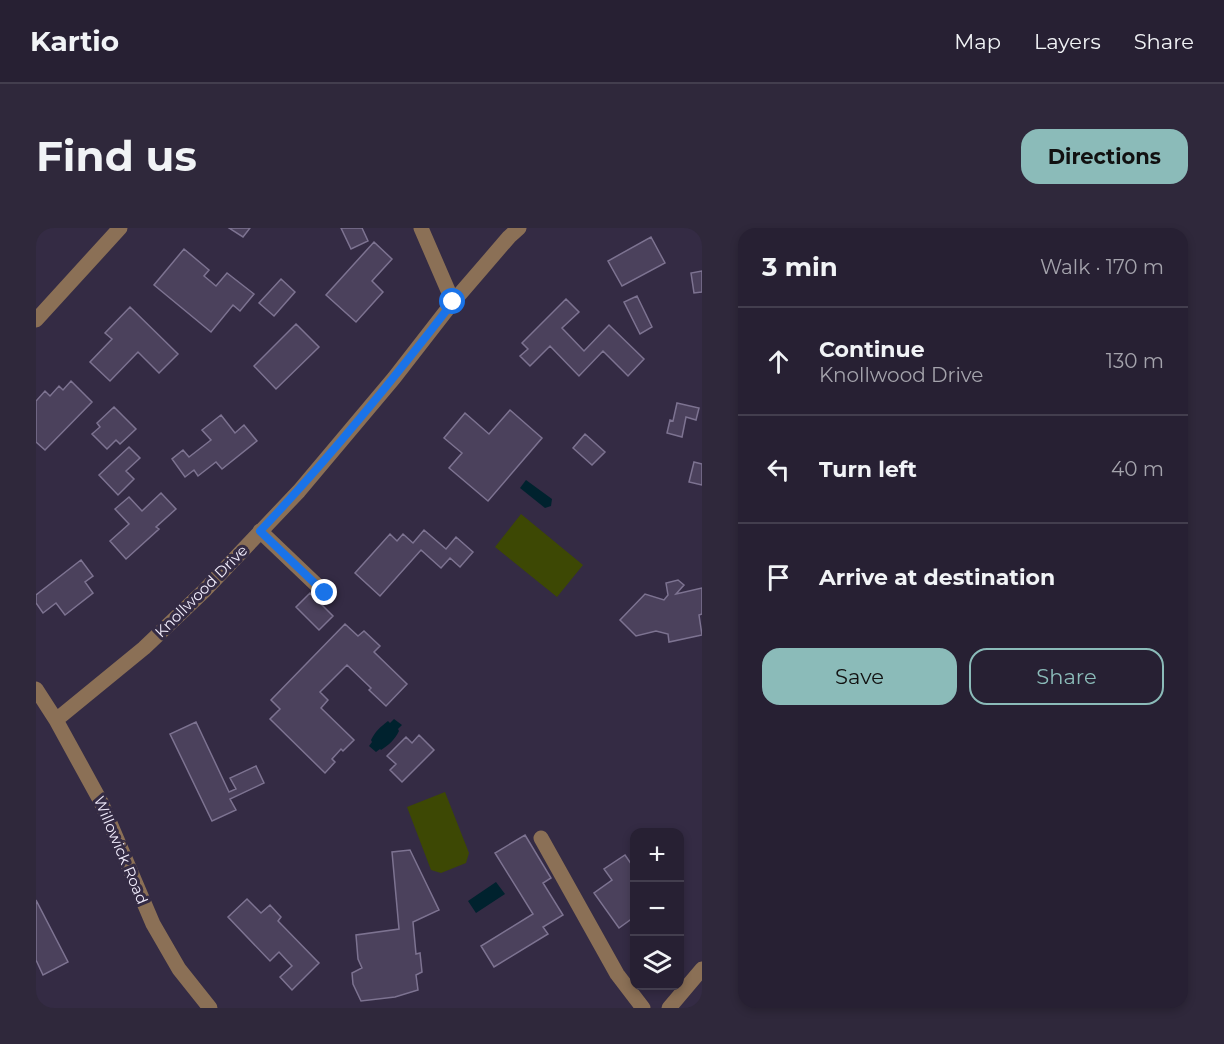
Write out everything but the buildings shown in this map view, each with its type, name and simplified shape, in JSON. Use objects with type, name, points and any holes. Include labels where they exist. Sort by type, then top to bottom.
[{"type":"street","points":[[36,320],[120,228]]},
{"type":"street","points":[[421,228],[453,302]]},
{"type":"street","name":"Knollwood Drive","points":[[56,720],[144,648],[204,591],[299,491],[394,378],[453,302],[519,228]]},
{"type":"street","points":[[260,531],[325,593]]},
{"type":"street","name":"Willowick Road","points":[[36,688],[101,802],[153,924],[179,969],[210,1008]]},
{"type":"street","points":[[541,838],[617,974],[643,1008]]},
{"type":"street","points":[[669,1008],[702,969]]},
{"type":"green space","points":[[521,514],[583,565],[557,597],[495,547]]},
{"type":"green space","points":[[445,792],[469,853],[466,863],[441,873],[431,870],[407,807]]},
{"type":"water","points":[[526,480],[552,499],[551,506],[545,508],[520,488]]},
{"type":"water","points":[[394,719],[402,725],[396,737],[376,752],[369,746],[371,740],[383,725]]},
{"type":"water","points":[[496,882],[505,894],[476,913],[468,901]]},
{"type":"route","points":[[325,593],[260,531],[299,491],[394,378],[453,302]]}]
